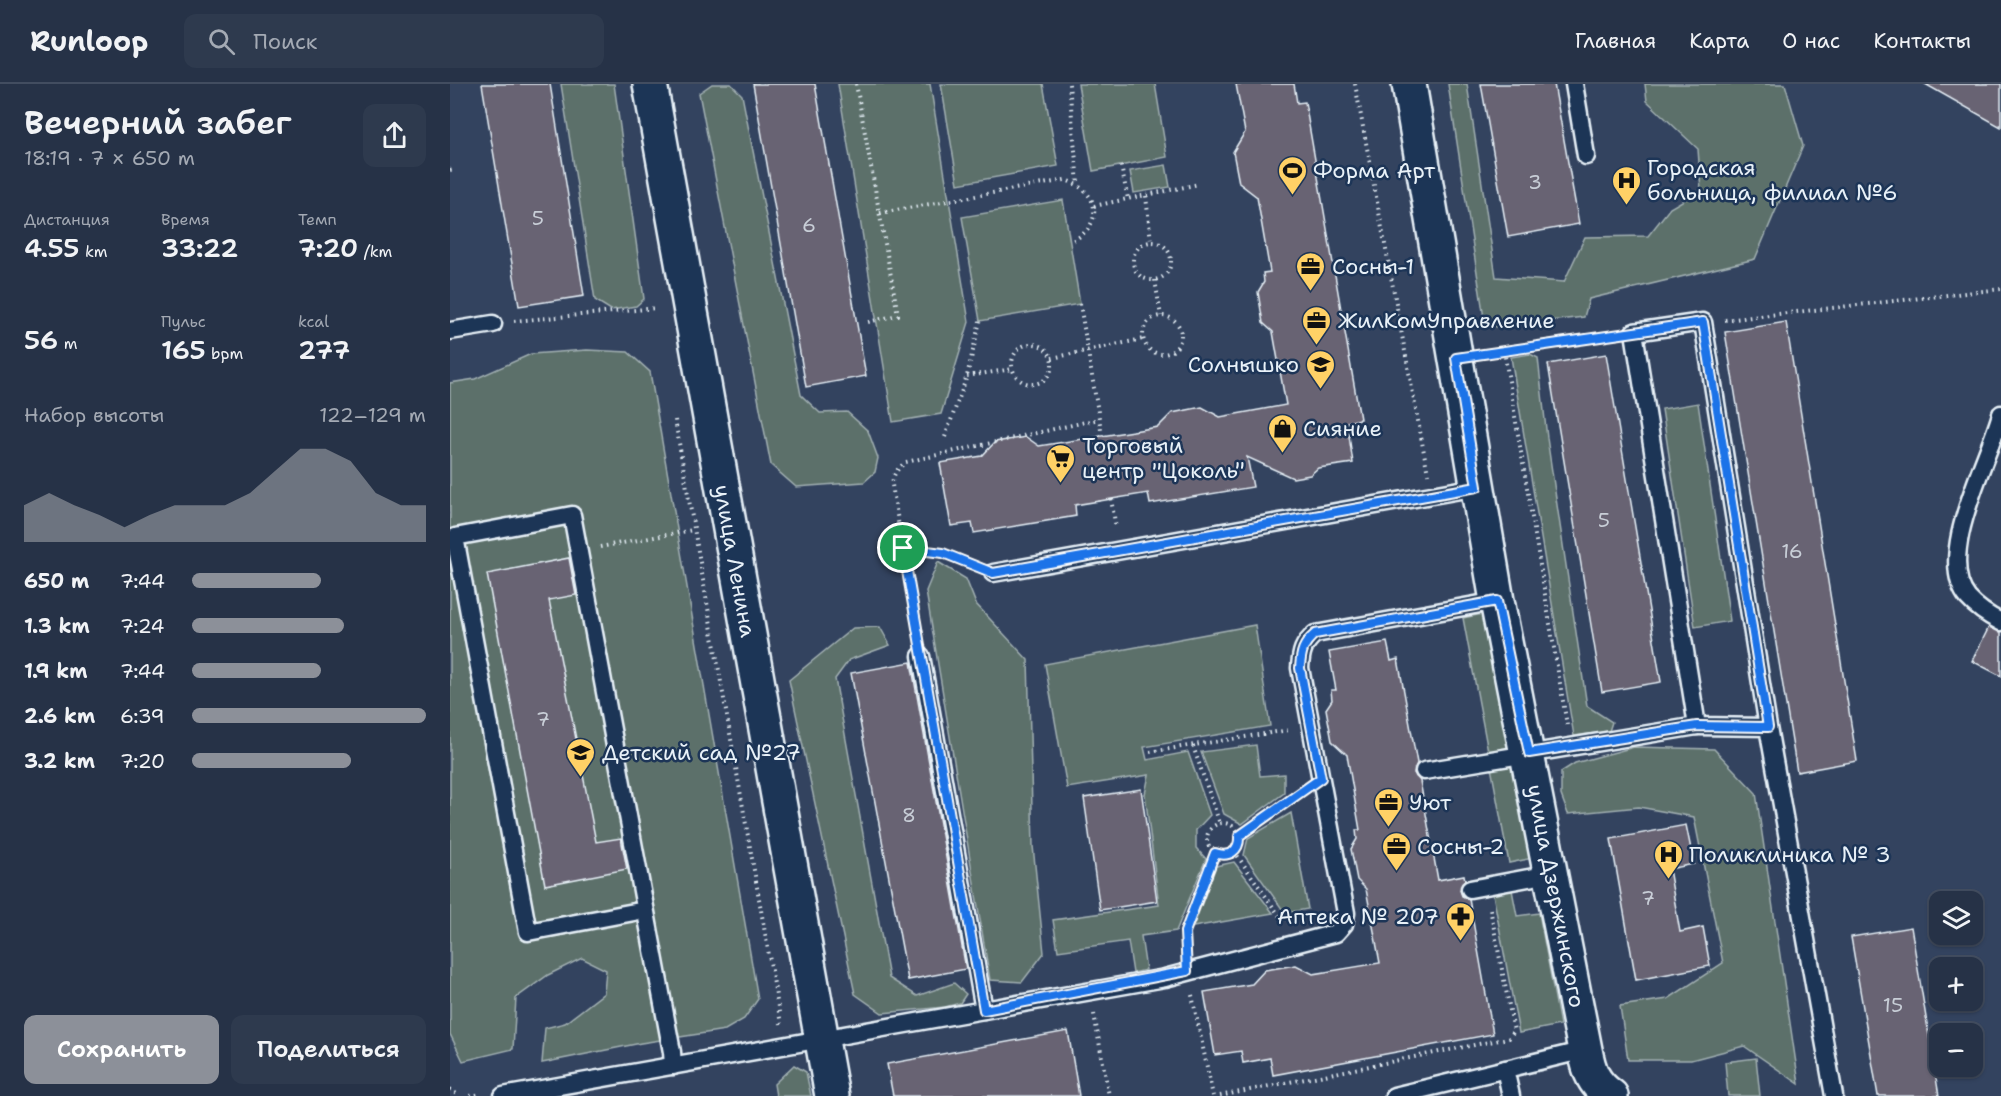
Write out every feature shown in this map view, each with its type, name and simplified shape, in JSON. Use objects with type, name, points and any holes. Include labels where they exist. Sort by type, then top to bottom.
[{"type":"street","name":"улица Ленина","points":[[650,84],[832,1096]]},
{"type":"street","name":"улица Дзержинского","points":[[1409,84],[1497,601],[1529,753],[1585,1050],[1593,1079],[1611,1096]]},
{"type":"lane","points":[[1574,84],[1586,156]]},
{"type":"lane","points":[[1697,726],[1634,332],[1703,322],[1768,727],[1834,1096]]},
{"type":"lane","points":[[450,332],[493,324]]},
{"type":"lane","points":[[2001,417],[1982,465],[1957,548],[1957,573],[1967,597],[1987,615],[2001,622]]},
{"type":"lane","points":[[993,573],[1477,487]]},
{"type":"lane","points":[[645,910],[528,932],[455,537],[573,515],[579,551],[645,910],[673,1066]]},
{"type":"lane","points":[[498,1094],[585,1089],[673,1066],[820,1037],[1090,991],[1187,971],[1336,933],[1344,924],[1346,913],[1300,668],[1302,650],[1306,641],[1315,634],[1497,601]]},
{"type":"lane","points":[[921,656],[984,1010]]},
{"type":"lane","points":[[1424,771],[1697,726],[1768,727]]},
{"type":"lane","points":[[1478,888],[1550,874]]},
{"type":"lane","points":[[1394,1096],[1585,1050]]},
{"type":"lane","points":[[1505,1069],[1511,1096]]},
{"type":"path","points":[[856,84],[898,315],[868,322]]},
{"type":"path","points":[[1069,84],[1078,184]]},
{"type":"path","points":[[1121,166],[1128,199]]},
{"type":"path","points":[[880,213],[1065,180],[1078,184],[1089,194],[1094,206],[1091,226],[1084,236],[1070,242]]},
{"type":"path","points":[[1094,206],[1199,184]]},
{"type":"path","points":[[1146,196],[1151,241]]},
{"type":"path","points":[[1151,241],[1165,246],[1171,257],[1170,270],[1155,280],[1142,278],[1132,262],[1137,248],[1151,241]]},
{"type":"path","points":[[1155,280],[1161,316]]},
{"type":"path","points":[[1703,322],[2001,289]]},
{"type":"path","points":[[655,296],[658,316]]},
{"type":"path","points":[[1080,304],[1102,436]]},
{"type":"path","points":[[493,324],[657,308]]},
{"type":"path","points":[[1161,316],[1178,324],[1181,335],[1177,347],[1161,355],[1150,350],[1143,339],[1149,321],[1161,316]]},
{"type":"path","points":[[945,437],[967,376],[980,321]]},
{"type":"path","points":[[1456,358],[1634,332]]},
{"type":"path","points":[[1052,358],[1143,339]]},
{"type":"path","points":[[1027,345],[1044,347],[1052,358],[1049,375],[1038,382],[1026,382],[1016,375],[1013,369],[1014,357],[1027,345]]},
{"type":"path","points":[[1504,351],[1570,746]]},
{"type":"path","points":[[967,376],[1013,369]]},
{"type":"path","points":[[674,417],[780,1009],[781,1028]]},
{"type":"path","points":[[921,656],[892,485],[893,476],[906,462],[1099,419]]},
{"type":"path","points":[[579,551],[693,530]]},
{"type":"path","points":[[903,548],[943,553],[993,573]]},
{"type":"path","points":[[1150,752],[1311,726]]},
{"type":"path","points":[[1193,746],[1220,824]]},
{"type":"path","points":[[1239,836],[1321,778]]},
{"type":"path","points":[[1220,824],[1234,827],[1239,836],[1239,842],[1234,851],[1225,855],[1215,853],[1209,845],[1208,836],[1213,827],[1220,824]]},
{"type":"path","points":[[1234,851],[1298,942]]},
{"type":"path","points":[[1213,1096],[1187,971],[1185,932],[1215,853]]},
{"type":"path","points":[[1220,1096],[1509,1038],[1514,1031],[1478,888]]},
{"type":"path","points":[[1090,991],[1109,1096]]},
{"type":"path","points":[[450,1089],[459,1096]]},
{"type":"path","points":[[470,1096],[498,1094]]},
{"type":"green space","points":[[561,84],[614,84],[644,299],[636,306],[611,310],[595,300]]},
{"type":"green space","points":[[712,84],[731,84],[742,95],[801,395],[820,413],[847,412],[868,431],[878,458],[875,472],[864,482],[796,487],[771,465],[699,93]]},
{"type":"green space","points":[[838,84],[930,84],[969,322],[941,414],[893,422]]},
{"type":"green space","points":[[941,84],[1043,84],[1058,166],[958,184]]},
{"type":"green space","points":[[1078,84],[1155,84],[1167,157],[1093,171]]},
{"type":"green space","points":[[1448,84],[1467,84],[1496,277],[1564,282],[1585,237],[1648,236],[1670,208],[1701,190],[1698,149],[1647,101],[1645,84],[1785,84],[1803,146],[1755,259],[1589,299],[1584,317],[1496,327],[1484,318]]},
{"type":"green space","points":[[1166,165],[1170,187],[1134,193],[1130,171]]},
{"type":"green space","points":[[1063,200],[1080,304],[980,321],[962,217]]},
{"type":"green space","name":"Детский сад №27","points":[[587,350],[628,352],[650,372],[758,999],[744,1019],[725,1030],[641,1043],[542,1063],[545,1028],[565,1023],[604,993],[606,970],[582,958],[548,975],[516,998],[513,1049],[463,1061],[450,1034],[450,383],[475,379],[531,354]]},
{"type":"green space","points":[[1530,354],[1538,358],[1547,438],[1587,706],[1612,722],[1609,731],[1574,736],[1511,357]]},
{"type":"green space","points":[[1698,403],[1730,621],[1695,627],[1662,409]]},
{"type":"green space","points":[[938,562],[966,579],[976,604],[1028,660],[1033,846],[1044,953],[1022,982],[990,980],[926,591]]},
{"type":"green space","points":[[1487,613],[1533,858],[1509,863],[1463,618]]},
{"type":"green space","points":[[1255,625],[1270,726],[1144,747],[1147,760],[1188,752],[1210,815],[1196,830],[1196,848],[1206,859],[1176,931],[1141,936],[1146,970],[1133,973],[1128,941],[1058,951],[1053,920],[1159,905],[1145,794],[1149,775],[1067,788],[1045,664]]},
{"type":"green space","points":[[880,627],[890,645],[849,660],[835,679],[889,978],[917,996],[954,983],[966,994],[960,1003],[945,1007],[882,1013],[855,994],[789,680],[853,628]]},
{"type":"green space","points":[[1256,745],[1260,776],[1284,774],[1284,793],[1242,824],[1224,814],[1201,752]]},
{"type":"green space","points":[[1634,747],[1714,749],[1756,793],[1799,1084],[1744,1046],[1691,1060],[1628,1060],[1620,1006],[1668,999],[1723,963],[1694,817],[1639,807],[1568,814],[1561,795],[1561,772],[1575,763]]},
{"type":"green space","points":[[1291,813],[1308,909],[1285,913],[1244,855],[1248,838]]},
{"type":"green space","points":[[1234,862],[1273,913],[1193,927],[1216,866]]},
{"type":"green space","points":[[1512,890],[1517,916],[1539,913],[1560,1025],[1519,1033],[1493,894]]},
{"type":"green space","points":[[1756,1058],[1760,1096],[1728,1096],[1725,1062]]},
{"type":"green space","points":[[794,1065],[806,1072],[811,1096],[776,1096],[774,1084]]},
{"type":"building","points":[[482,84],[550,84],[584,296],[519,306]]},
{"type":"building","points":[[753,84],[815,84],[866,376],[806,387]]},
{"type":"building","points":[[1236,84],[1294,84],[1297,103],[1305,102],[1360,419],[1347,422],[1353,463],[1318,468],[1310,475],[1293,478],[1247,457],[1253,487],[1150,504],[1148,493],[1075,505],[1076,516],[974,533],[972,523],[951,526],[940,463],[982,456],[995,442],[1026,437],[1039,446],[1158,427],[1172,413],[1202,407],[1220,417],[1286,405],[1273,332],[1263,323],[1258,292],[1264,282],[1263,273],[1270,272],[1257,197],[1239,183],[1233,152],[1245,132]]},
{"type":"building","points":[[1481,84],[1554,84],[1579,224],[1508,237]]},
{"type":"building","points":[[1925,84],[2001,84],[2001,127]]},
{"type":"building","points":[[1786,322],[1857,761],[1797,772],[1725,332]]},
{"type":"building","points":[[1606,354],[1661,682],[1602,692],[1548,364]]},
{"type":"building","points":[[569,558],[576,595],[549,600],[596,842],[621,838],[627,869],[545,885],[487,574]]},
{"type":"building","points":[[1989,627],[2001,632],[2001,676],[1972,661]]},
{"type":"building","points":[[1387,642],[1391,661],[1398,659],[1417,763],[1414,773],[1420,781],[1438,880],[1464,875],[1465,880],[1460,890],[1462,896],[1469,899],[1493,1034],[1273,1075],[1270,1058],[1243,1063],[1241,1051],[1215,1055],[1204,992],[1252,984],[1265,970],[1296,965],[1313,974],[1380,963],[1366,889],[1357,880],[1351,849],[1357,839],[1356,830],[1360,830],[1347,755],[1332,741],[1326,709],[1332,700],[1331,690],[1336,690],[1329,652]]},
{"type":"building","points":[[911,662],[966,969],[908,980],[851,673]]},
{"type":"building","points":[[1141,789],[1157,901],[1100,910],[1084,798]]},
{"type":"building","points":[[1686,825],[1694,864],[1669,869],[1680,932],[1703,927],[1710,966],[1636,980],[1611,839]]},
{"type":"building","points":[[1911,927],[1929,1036],[1929,1077],[1936,1077],[1939,1096],[1878,1096],[1851,937]]},
{"type":"building","points":[[1068,1031],[1079,1096],[893,1096],[887,1064]]},
{"type":"place","name":"Форма Арт","points":[[1292,196]]},
{"type":"place","name":"Городская больница, филиал №6","points":[[1626,206]]},
{"type":"place","name":"Сосны-1","points":[[1311,292]]},
{"type":"place","name":"ЖилКомУправление","points":[[1317,346]]},
{"type":"place","name":"Солнышко","points":[[1320,390]]},
{"type":"place","name":"Сияние","points":[[1282,454]]},
{"type":"place","name":"Торговый центр \"Цоколь\"","points":[[1061,484]]},
{"type":"place","name":"Детский сад №27","points":[[581,778]]},
{"type":"place","name":"Уют","points":[[1388,828]]},
{"type":"place","name":"Сосны-2","points":[[1396,872]]},
{"type":"place","name":"Поликлиника № 3","points":[[1668,880]]},
{"type":"place","name":"Аптека № 207","points":[[1460,942]]},
{"type":"route","points":[[1703,322],[1768,727],[1697,726],[1529,753],[1497,601],[1315,634],[1306,641],[1302,650],[1300,668],[1321,778],[1239,836],[1238,847],[1230,854],[1215,853],[1185,932],[1187,971],[1165,978],[984,1010],[903,548],[943,553],[993,573],[1477,487],[1456,358],[1703,322]]}]
